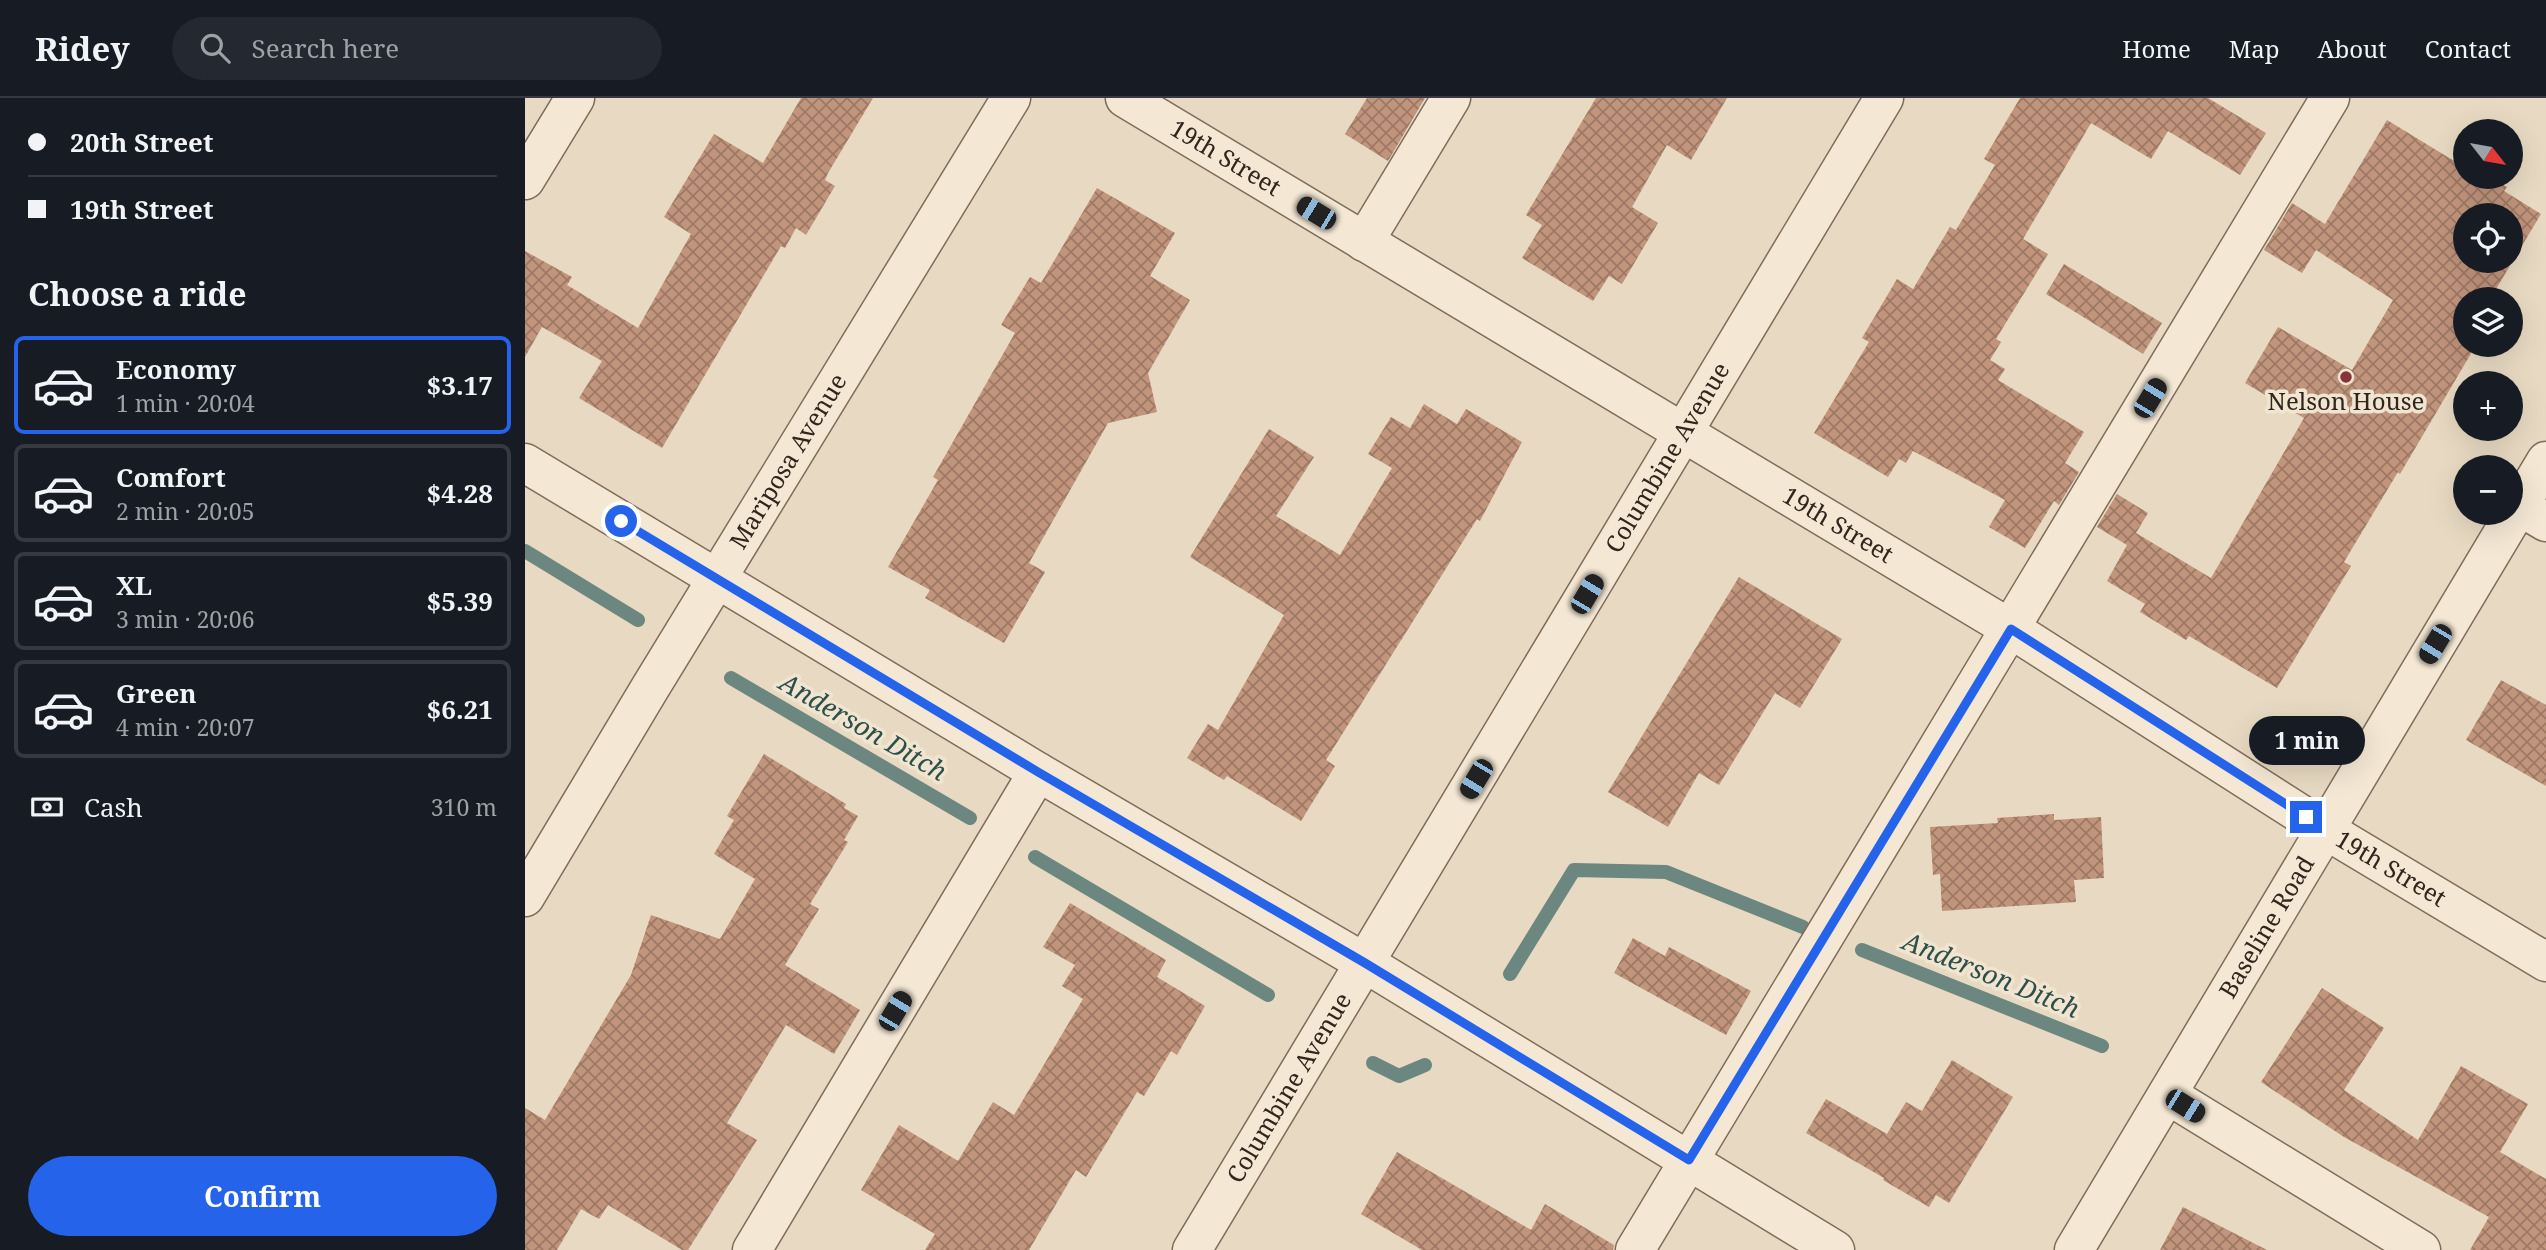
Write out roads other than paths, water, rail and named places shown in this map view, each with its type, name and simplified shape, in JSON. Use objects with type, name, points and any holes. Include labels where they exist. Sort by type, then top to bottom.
[{"type":"street","points":[[525,180],[575,98]]},
{"type":"street","name":"Mariposa Avenue","points":[[525,897],[1011,98]]},
{"type":"street","name":"19th Street","points":[[1125,98],[2011,629],[2324,829],[2546,962]]},
{"type":"street","points":[[1364,242],[1451,98]]},
{"type":"street","name":"Columbine Avenue","points":[[1192,1250],[1884,98]]},
{"type":"street","points":[[1636,1250],[2329,98]]},
{"type":"street","name":"Baseline Road","points":[[2074,1250],[2168,1096],[2324,829],[2532,514],[2546,461]]},
{"type":"street","points":[[525,463],[1038,772],[1365,963],[1835,1250]]},
{"type":"street","points":[[752,1250],[1038,772]]},
{"type":"street","points":[[2168,1096],[2421,1250]]},
{"type":"waterway","name":"Anderson Ditch","points":[[525,551],[638,620]]},
{"type":"waterway","name":"Anderson Ditch","points":[[731,678],[970,818]]},
{"type":"waterway","name":"Anderson Ditch","points":[[1035,857],[1268,995]]},
{"type":"waterway","name":"Anderson Ditch","points":[[1510,974],[1574,870],[1666,872],[1803,927]]},
{"type":"waterway","name":"Anderson Ditch","points":[[1862,950],[2102,1046]]},
{"type":"waterway","name":"Anderson Ditch","points":[[1373,1063],[1399,1076],[1425,1065]]},
{"type":"place","name":"Nelson House","points":[[2346,377]]}]
